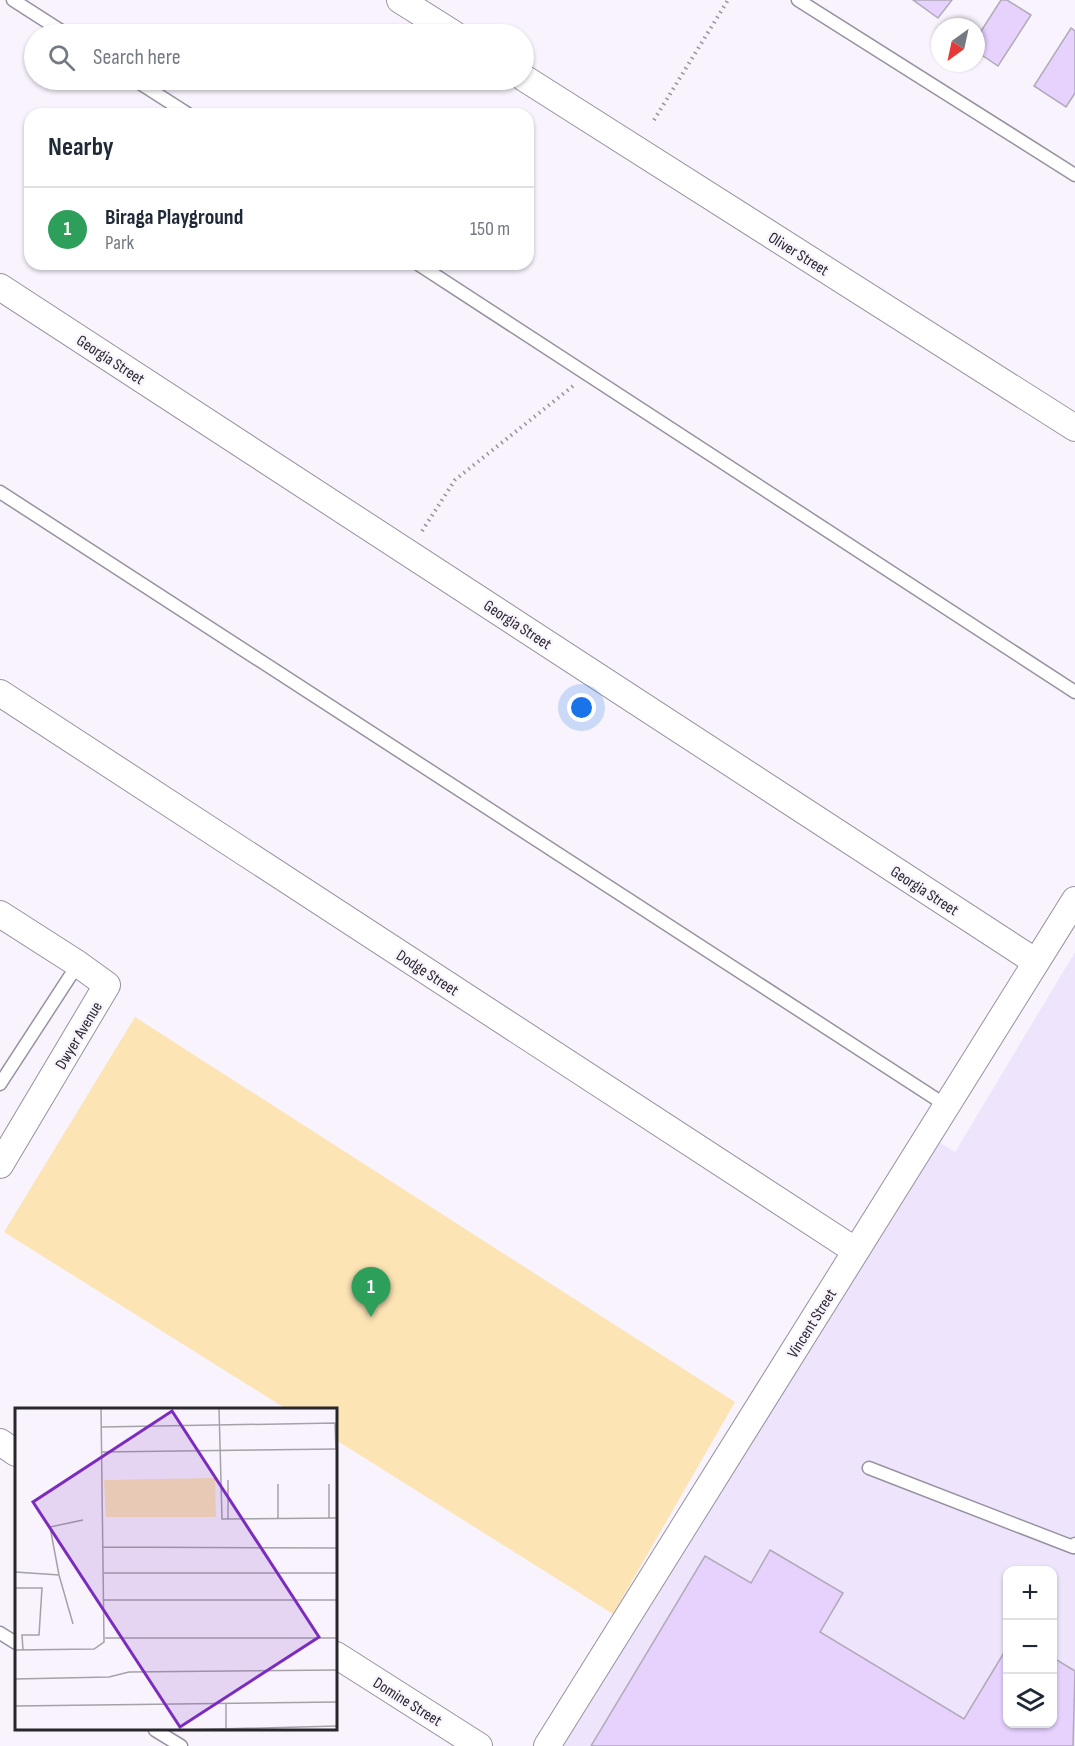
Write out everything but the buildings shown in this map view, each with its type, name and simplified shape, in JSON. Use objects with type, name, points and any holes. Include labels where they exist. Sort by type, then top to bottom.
[{"type":"street","points":[[400,0],[438,24]]},
{"type":"street","name":"Oliver Street","points":[[534,84],[1075,428]]},
{"type":"street","name":"Georgia Street","points":[[0,287],[1036,962]]},
{"type":"street","name":"Dodge Street","points":[[0,693],[856,1251]]},
{"type":"street","name":"Vincent Street","points":[[547,1746],[1075,900]]},
{"type":"street","name":"Dwyer Avenue","points":[[0,914],[78,964],[107,986],[0,1165]]},
{"type":"street","points":[[0,1442],[15,1451]]},
{"type":"street","name":"Domine Street","points":[[338,1656],[479,1746]]},
{"type":"lane","points":[[13,0],[50,24]]},
{"type":"lane","points":[[798,0],[1075,175]]},
{"type":"lane","points":[[151,90],[179,108]]},
{"type":"lane","points":[[427,270],[1075,692]]},
{"type":"lane","points":[[0,492],[946,1106]]},
{"type":"lane","points":[[0,1084],[78,964]]},
{"type":"lane","points":[[869,1468],[1073,1547],[1075,1544]]},
{"type":"lane","points":[[0,1633],[15,1642]]},
{"type":"lane","points":[[157,1731],[181,1746]]},
{"type":"path","points":[[654,120],[728,0]]},
{"type":"path","points":[[408,553],[455,480],[588,375]]},
{"type":"shaded area","points":[[1075,952],[1075,1746],[563,1746],[730,1475],[932,1138],[955,1152]]},
{"type":"shaded area","points":[[135,1017],[735,1402],[613,1614],[338,1441],[338,1408],[285,1408],[4,1232]]},
{"type":"place","name":"Biraga Playground","points":[[371,1317]]}]
